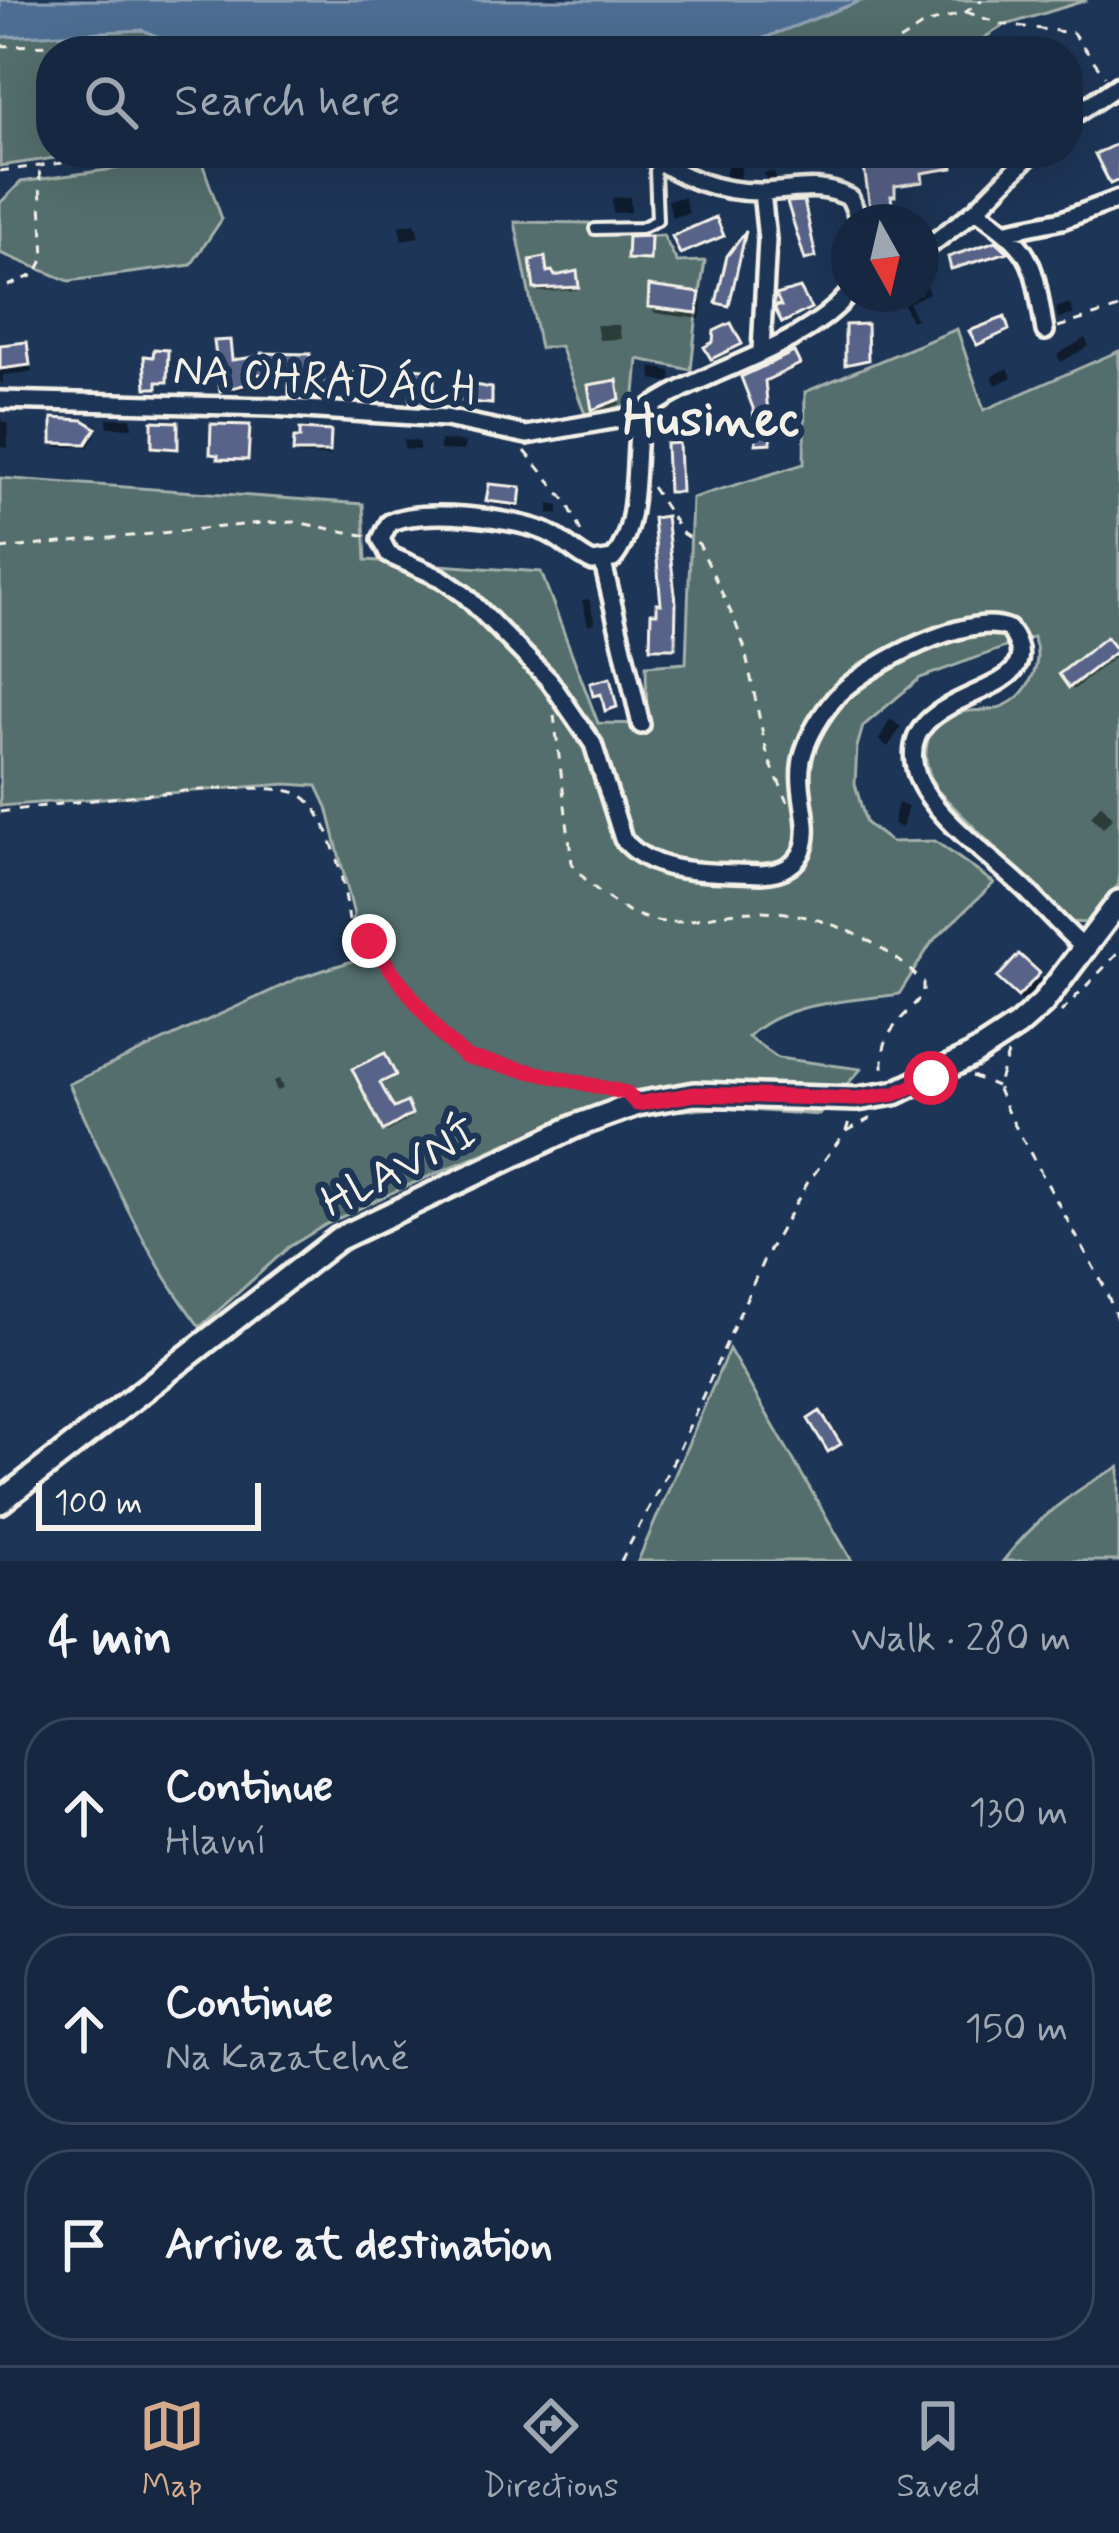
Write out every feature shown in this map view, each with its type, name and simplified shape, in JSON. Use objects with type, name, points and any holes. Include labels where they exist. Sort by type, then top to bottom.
[{"type":"street","points":[[1083,109],[1116,86]]},
{"type":"street","points":[[670,168],[700,184],[762,192],[830,188],[852,204]]},
{"type":"street","points":[[939,238],[976,210],[1017,168]]},
{"type":"street","points":[[761,351],[767,240],[762,192]]},
{"type":"street","points":[[1008,231],[1062,220],[1119,199]]},
{"type":"street","points":[[976,210],[1008,231],[1033,261],[1045,331]]},
{"type":"street","points":[[831,311],[761,351],[675,391],[640,415],[626,538],[613,559],[603,563],[583,558],[544,531],[419,513],[389,523],[381,538],[389,555],[465,595],[549,680],[593,744],[623,839],[654,865],[778,873],[791,866],[803,849],[799,771],[806,746],[839,694],[875,668],[947,633],[985,623],[1009,629],[1018,649],[1013,671],[995,686],[933,714],[921,730],[915,751],[917,776],[942,810],[1084,948]]},
{"type":"street","name":"NA OHRADÁCH","points":[[0,400],[272,407],[446,418],[513,434],[539,435],[640,415]]},
{"type":"street","points":[[603,563],[641,725]]},
{"type":"street","name":"HLAVNÍ","points":[[0,1502],[338,1239],[576,1126],[637,1104],[695,1094],[856,1099],[886,1096],[931,1078],[1017,1026],[1042,1004],[1119,902]]},
{"type":"lane","points":[[595,229],[641,228],[657,220],[657,168]]},
{"type":"path","points":[[907,36],[925,24],[966,12],[982,0]]},
{"type":"path","points":[[966,12],[1001,24],[1075,36]]},
{"type":"path","points":[[0,46],[36,45]]},
{"type":"path","points":[[1083,45],[1116,86]]},
{"type":"path","points":[[0,172],[36,166]]},
{"type":"path","points":[[8,286],[36,274],[44,259],[39,168]]},
{"type":"path","points":[[1045,331],[1119,308]]},
{"type":"path","points":[[513,434],[567,502],[580,527],[583,558]]},
{"type":"path","points":[[635,467],[683,534],[699,544],[744,646],[768,758],[783,796],[804,820]]},
{"type":"path","points":[[0,549],[295,522],[381,538]]},
{"type":"path","points":[[549,680],[572,863],[608,898],[637,917],[664,924],[763,911],[827,924],[874,943],[923,983],[923,994],[892,1026],[882,1049],[886,1096]]},
{"type":"path","points":[[0,812],[130,796],[274,788],[297,792],[319,815],[345,886],[350,939],[369,941],[442,1036],[466,1057],[627,1093],[637,1104]]},
{"type":"path","points":[[997,1087],[1009,1053]]},
{"type":"path","points":[[969,1076],[987,1079],[997,1087],[1025,1149],[1104,1286],[1119,1324]]},
{"type":"path","points":[[621,1561],[667,1476],[765,1257],[808,1183],[846,1131],[856,1099]]},
{"type":"green space","points":[[863,0],[1087,0],[1003,26],[987,36],[769,36]]},
{"type":"green space","points":[[143,30],[156,36],[36,36],[36,161],[0,166],[0,37]]},
{"type":"green space","points":[[121,168],[204,168],[222,219],[191,265],[69,281],[0,253],[0,203],[21,182]]},
{"type":"green space","points":[[515,222],[589,223],[591,234],[628,235],[628,259],[650,260],[651,236],[663,235],[677,262],[705,261],[700,293],[649,287],[648,307],[697,313],[691,370],[638,359],[634,405],[585,414],[560,346],[540,348]]},
{"type":"green space","points":[[957,329],[984,410],[1119,351],[1119,884],[1087,923],[1069,922],[937,790],[930,774],[926,752],[933,728],[959,713],[998,708],[1017,697],[1035,669],[1033,637],[920,678],[863,726],[855,784],[866,823],[891,842],[935,841],[994,883],[932,942],[899,994],[799,1009],[748,1037],[778,1058],[861,1069],[819,1115],[722,1108],[650,1112],[614,1098],[325,1225],[289,1247],[200,1327],[144,1240],[69,1084],[299,978],[371,955],[344,943],[354,915],[327,807],[317,786],[286,784],[0,806],[0,478],[363,504],[366,560],[541,572],[598,723],[647,724],[646,666],[686,663],[692,498],[804,464],[805,392]]},
{"type":"green space","points":[[729,1349],[852,1561],[638,1561]]},
{"type":"green space","points":[[1119,1467],[1119,1561],[1003,1561],[1056,1507]]},
{"type":"water","points":[[0,0],[863,0],[769,36],[156,36],[143,30],[0,37]]},
{"type":"building","points":[[1119,143],[1119,180],[1110,184],[1095,154]]},
{"type":"building","points":[[864,168],[953,168],[922,173],[923,182],[895,186],[895,196],[891,196],[892,204],[869,204]]},
{"type":"building","points":[[804,201],[816,257],[805,260],[787,202]]},
{"type":"building","points":[[716,217],[724,236],[680,254],[672,236]]},
{"type":"building","points":[[746,231],[729,306],[716,303],[727,256]]},
{"type":"building","points":[[651,236],[650,260],[627,259],[628,237]]},
{"type":"building","points":[[996,241],[1008,252],[951,269],[948,257]]},
{"type":"building","points":[[545,257],[547,272],[555,276],[577,271],[579,287],[534,289],[530,260]]},
{"type":"building","points":[[649,286],[700,293],[697,313],[648,307]]},
{"type":"building","points":[[800,288],[811,308],[782,323],[775,309],[781,306],[776,295]]},
{"type":"building","points":[[1005,317],[1009,330],[977,345],[969,331]]},
{"type":"building","points":[[731,323],[742,344],[711,359],[704,347],[713,342],[714,331]]},
{"type":"building","points":[[867,324],[868,360],[845,365],[845,325]]},
{"type":"building","points":[[230,340],[232,360],[262,353],[310,354],[309,370],[353,373],[352,387],[328,384],[327,398],[289,396],[289,370],[253,375],[251,383],[220,391],[214,341]]},
{"type":"building","points":[[27,342],[30,365],[0,369],[0,345]]},
{"type":"building","points":[[154,349],[168,350],[167,382],[146,388],[144,356],[153,357]]},
{"type":"building","points":[[794,352],[800,364],[765,381],[771,443],[756,444],[753,408],[741,377]]},
{"type":"building","points":[[412,368],[435,370],[432,405],[410,404]]},
{"type":"building","points":[[617,380],[620,399],[592,410],[588,385]]},
{"type":"building","points":[[462,383],[492,388],[492,404],[460,401]]},
{"type":"building","points":[[52,418],[83,420],[96,428],[86,444],[52,443]]},
{"type":"building","points":[[152,421],[178,422],[178,449],[152,447]]},
{"type":"building","points":[[211,424],[250,425],[248,460],[218,459],[210,454]]},
{"type":"building","points":[[300,429],[331,431],[330,452],[293,452]]},
{"type":"building","points":[[679,443],[681,492],[668,492],[666,444]]},
{"type":"building","points":[[489,484],[521,487],[519,505],[486,501]]},
{"type":"building","points":[[666,516],[676,603],[675,648],[650,648],[651,613],[657,613],[657,603],[661,604],[653,518]]},
{"type":"building","points":[[1106,637],[1117,651],[1069,688],[1059,674]]},
{"type":"building","points":[[610,678],[617,707],[605,711],[601,694],[593,696],[590,683]]},
{"type":"building","points":[[1019,954],[1040,973],[1018,997],[997,978]]},
{"type":"building","points":[[385,1053],[396,1075],[380,1083],[394,1108],[407,1102],[412,1114],[383,1131],[352,1069]]},
{"type":"building","points":[[820,1411],[841,1444],[828,1452],[808,1419]]},
{"type":"district","name":"Husinec","points":[[711,421]]},
{"type":"route","points":[[369,941],[442,1036],[466,1057],[627,1093],[637,1104],[695,1094],[856,1099],[895,1094],[931,1078]]}]
